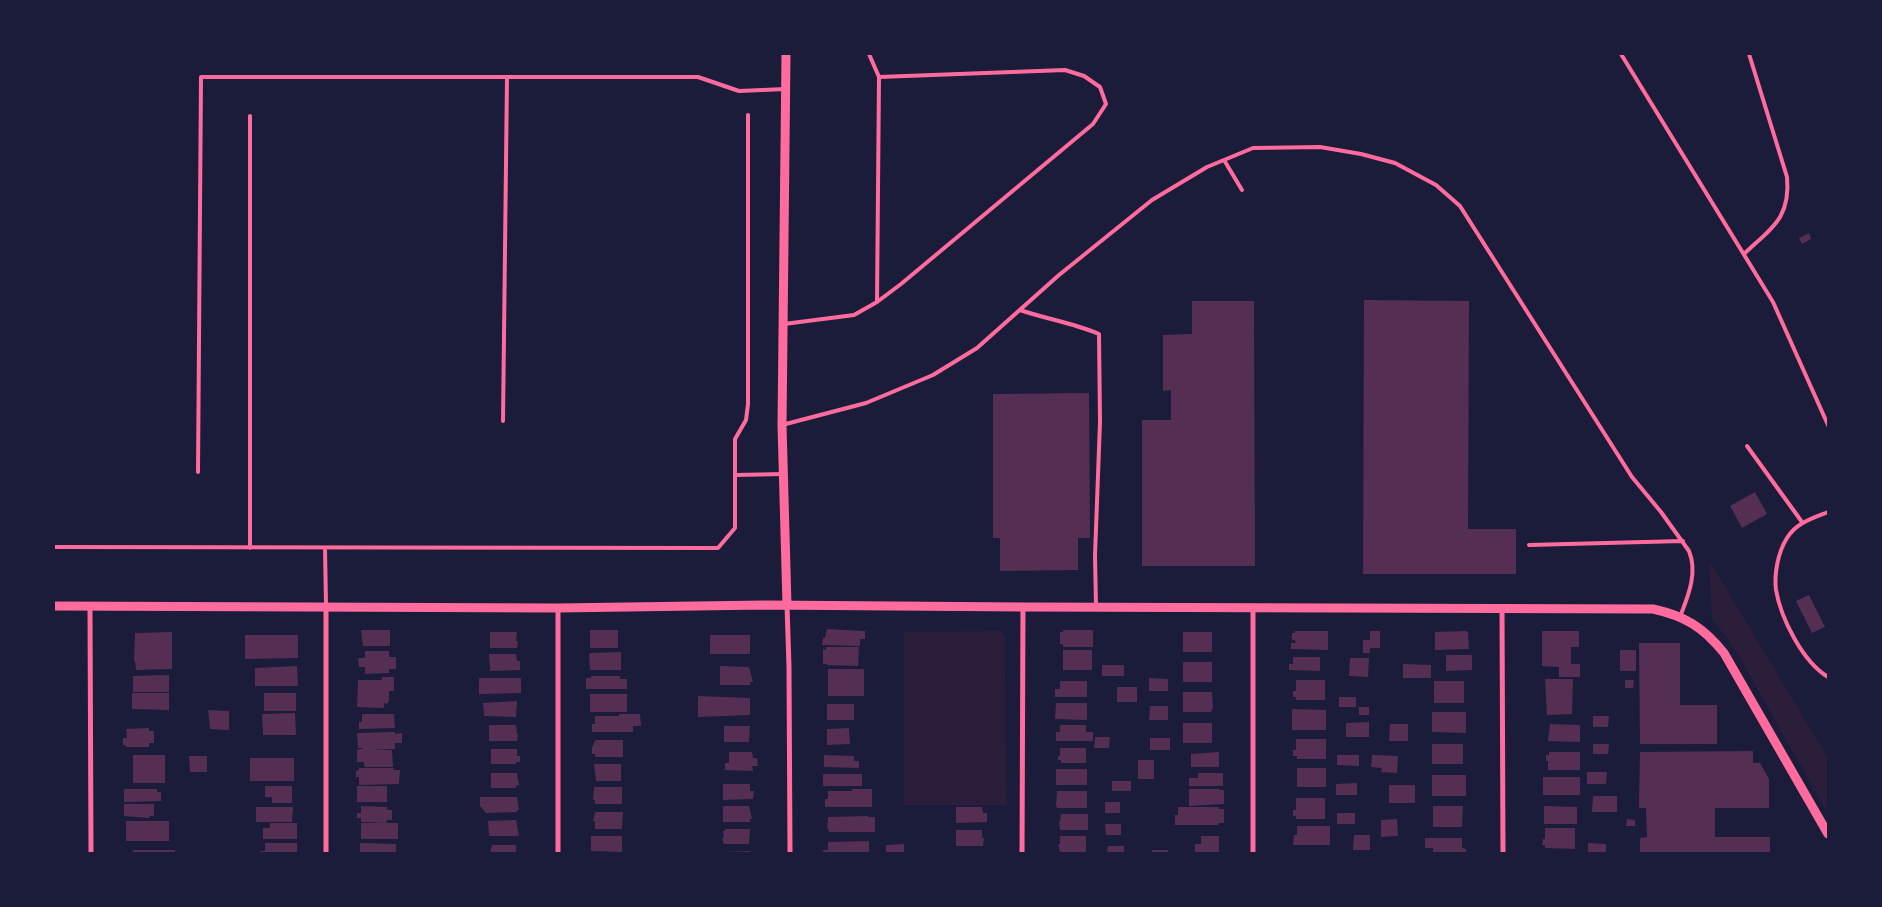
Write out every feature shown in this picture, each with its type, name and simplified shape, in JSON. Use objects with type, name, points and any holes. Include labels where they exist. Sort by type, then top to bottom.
[{"type":"street","points":[[786,54],[782,425],[789,667],[790,853]]},
{"type":"street","points":[[54,606],[558,608],[787,605],[1023,608],[1653,609],[1680,616],[1701,628],[1724,653],[1828,834]]},
{"type":"street","points":[[90,606],[91,853]]},
{"type":"street","points":[[326,607],[326,853]]},
{"type":"street","points":[[558,608],[558,853]]},
{"type":"street","points":[[1022,853],[1023,608]]},
{"type":"street","points":[[1253,608],[1253,853]]},
{"type":"street","points":[[1502,608],[1503,853]]},
{"type":"lane","points":[[869,54],[879,77],[877,302]]},
{"type":"lane","points":[[1621,54],[1773,302],[1828,425]]},
{"type":"lane","points":[[1744,254],[1768,233],[1782,215],[1788,191],[1785,170],[1749,54]]},
{"type":"lane","points":[[783,324],[854,315],[877,302],[1093,124],[1106,104],[1100,87],[1084,76],[1065,70],[879,77]]},
{"type":"lane","points":[[198,472],[201,77],[698,77],[739,91],[786,89]]},
{"type":"lane","points":[[503,421],[507,77]]},
{"type":"lane","points":[[54,547],[718,548],[735,528],[735,440],[746,420],[748,404],[748,115]]},
{"type":"lane","points":[[250,116],[250,548]]},
{"type":"lane","points":[[782,425],[866,403],[933,375],[978,348],[1059,276],[1152,200],[1207,167],[1253,148],[1320,147],[1361,154],[1395,163],[1436,186],[1460,206],[1632,477],[1683,541],[1692,558],[1693,576],[1680,616]]},
{"type":"lane","points":[[1224,160],[1242,190]]},
{"type":"lane","points":[[1020,310],[1049,320],[1081,326],[1099,334],[1100,422],[1095,555],[1096,607]]},
{"type":"lane","points":[[1747,446],[1802,522]]},
{"type":"lane","points":[[735,475],[784,474]]},
{"type":"lane","points":[[1828,512],[1802,522],[1787,538],[1778,561],[1776,589],[1784,617],[1796,642],[1819,672],[1828,677]]},
{"type":"lane","points":[[1530,544],[1683,541]]},
{"type":"lane","points":[[325,548],[326,607]]},
{"type":"shaded area","points":[[1709,560],[1828,758],[1828,814],[1740,658],[1712,619]]},
{"type":"shaded area","points":[[998,631],[1004,634],[1005,638],[1006,805],[904,805],[904,632]]},
{"type":"building","points":[[1809,233],[1811,239],[1802,244],[1799,238]]},
{"type":"building","points":[[1364,300],[1469,301],[1468,529],[1516,529],[1516,574],[1363,574]]},
{"type":"building","points":[[1192,301],[1254,301],[1255,566],[1142,566],[1142,420],[1171,420],[1171,390],[1163,391],[1163,335],[1192,334]]},
{"type":"building","points":[[1089,393],[1090,538],[1078,538],[1078,570],[1000,571],[1000,538],[993,538],[993,394]]},
{"type":"building","points":[[1755,492],[1767,514],[1742,528],[1730,506]]},
{"type":"building","points":[[1809,595],[1825,627],[1812,633],[1796,601]]},
{"type":"building","points":[[827,629],[865,631],[865,639],[860,639],[860,646],[822,645]]},
{"type":"building","points":[[362,630],[390,630],[390,646],[363,646]]},
{"type":"building","points":[[590,630],[618,630],[618,648],[590,648]]},
{"type":"building","points":[[1063,630],[1093,630],[1093,647],[1063,647],[1063,644],[1060,644],[1060,632],[1063,632]]},
{"type":"building","points":[[1295,631],[1328,631],[1328,650],[1291,649],[1291,643],[1296,643],[1295,640],[1292,640],[1292,633],[1295,633]]},
{"type":"building","points":[[1370,631],[1380,631],[1380,648],[1370,648],[1370,653],[1363,653],[1363,640],[1370,640]]},
{"type":"building","points":[[1542,631],[1579,631],[1579,647],[1571,647],[1571,664],[1580,664],[1580,677],[1559,677],[1559,667],[1542,666]]},
{"type":"building","points":[[172,632],[172,669],[136,670],[134,661],[135,633]]},
{"type":"building","points":[[490,632],[517,632],[517,648],[490,648]]},
{"type":"building","points":[[1183,632],[1212,632],[1212,652],[1183,652]]},
{"type":"building","points":[[1435,632],[1468,632],[1469,649],[1435,650]]},
{"type":"building","points":[[245,635],[298,635],[298,658],[245,659]]},
{"type":"building","points":[[710,635],[750,635],[750,654],[710,654]]},
{"type":"building","points":[[1639,643],[1680,643],[1680,705],[1717,705],[1717,744],[1640,744]]},
{"type":"building","points":[[826,647],[859,647],[858,666],[823,664],[823,649],[826,650]]},
{"type":"building","points":[[1063,650],[1092,650],[1092,670],[1063,670]]},
{"type":"building","points":[[1620,650],[1636,650],[1636,671],[1620,671]]},
{"type":"building","points":[[365,651],[389,651],[389,657],[396,657],[396,669],[389,669],[389,673],[365,674],[365,667],[359,667],[358,658],[365,658]]},
{"type":"building","points":[[621,652],[621,670],[590,670],[590,653]]},
{"type":"building","points":[[489,654],[516,654],[517,661],[520,661],[520,670],[490,671]]},
{"type":"building","points":[[1446,655],[1472,655],[1472,670],[1446,671]]},
{"type":"building","points":[[1293,657],[1320,657],[1320,671],[1289,670],[1289,664],[1293,664]]},
{"type":"building","points":[[1350,658],[1369,658],[1368,677],[1349,676]]},
{"type":"building","points":[[1183,662],[1212,662],[1212,682],[1183,682]]},
{"type":"building","points":[[1403,664],[1431,665],[1431,678],[1403,678]]},
{"type":"building","points":[[1102,665],[1124,665],[1124,676],[1102,676]]},
{"type":"building","points":[[297,666],[298,686],[255,686],[255,668]]},
{"type":"building","points":[[720,666],[749,667],[753,682],[750,682],[750,685],[720,685]]},
{"type":"building","points":[[828,669],[864,669],[864,696],[828,696]]},
{"type":"building","points":[[169,675],[169,692],[133,692],[133,676]]},
{"type":"building","points":[[591,676],[620,676],[620,679],[627,679],[627,689],[586,689],[586,678],[591,678]]},
{"type":"building","points":[[382,677],[394,677],[394,691],[389,691],[389,701],[387,704],[384,703],[384,708],[357,707],[358,680],[382,680]]},
{"type":"building","points":[[479,678],[521,678],[521,693],[479,694]]},
{"type":"building","points":[[1149,678],[1168,679],[1168,691],[1149,691]]},
{"type":"building","points":[[1545,679],[1573,679],[1572,714],[1547,715]]},
{"type":"building","points":[[1296,680],[1325,680],[1325,700],[1296,700],[1296,697],[1293,697],[1293,691],[1296,691]]},
{"type":"building","points":[[1625,680],[1634,680],[1633,688],[1625,688]]},
{"type":"building","points":[[1060,681],[1087,681],[1087,697],[1055,697],[1055,689],[1060,689]]},
{"type":"building","points":[[1434,681],[1464,681],[1464,703],[1434,703]]},
{"type":"building","points":[[1117,687],[1137,687],[1137,702],[1117,702]]},
{"type":"building","points":[[1183,692],[1212,692],[1213,709],[1211,712],[1183,712]]},
{"type":"building","points":[[132,693],[169,693],[169,710],[132,709]]},
{"type":"building","points":[[264,693],[296,693],[296,711],[264,711]]},
{"type":"building","points":[[590,694],[627,694],[627,712],[590,712]]},
{"type":"building","points":[[698,696],[750,698],[750,715],[698,717]]},
{"type":"building","points":[[1339,697],[1356,697],[1356,707],[1339,707]]},
{"type":"building","points":[[517,701],[516,717],[484,716],[483,703]]},
{"type":"building","points":[[1056,703],[1087,703],[1087,720],[1055,719]]},
{"type":"building","points":[[827,704],[854,704],[854,720],[827,720]]},
{"type":"building","points":[[1150,706],[1168,706],[1168,720],[1149,720]]},
{"type":"building","points":[[1359,707],[1369,707],[1369,715],[1359,715]]},
{"type":"building","points":[[1292,709],[1326,710],[1326,730],[1292,730]]},
{"type":"building","points":[[208,710],[229,711],[229,730],[210,729]]},
{"type":"building","points":[[1432,712],[1466,712],[1466,733],[1432,732]]},
{"type":"building","points":[[295,713],[296,735],[263,735],[262,714]]},
{"type":"building","points":[[362,714],[394,714],[395,728],[359,729],[359,722],[362,722]]},
{"type":"building","points":[[619,714],[640,714],[641,726],[633,726],[633,732],[592,732],[595,716],[619,716]]},
{"type":"building","points":[[1593,716],[1609,716],[1608,727],[1593,727]]},
{"type":"building","points":[[1369,722],[1369,737],[1346,737],[1346,723]]},
{"type":"building","points":[[1183,723],[1212,723],[1212,743],[1183,743]]},
{"type":"building","points":[[1390,724],[1408,724],[1408,741],[1389,741]]},
{"type":"building","points":[[1550,724],[1580,725],[1580,742],[1548,741]]},
{"type":"building","points":[[489,725],[516,725],[517,741],[489,741]]},
{"type":"building","points":[[1060,725],[1086,725],[1086,732],[1093,732],[1093,741],[1056,741],[1056,732],[1060,732]]},
{"type":"building","points":[[724,726],[750,726],[749,742],[724,742]]},
{"type":"building","points":[[149,728],[149,731],[154,731],[154,743],[149,743],[149,747],[126,747],[126,745],[123,745],[123,738],[127,738],[126,729]]},
{"type":"building","points":[[849,728],[850,744],[827,745],[827,729]]},
{"type":"building","points":[[395,732],[395,734],[402,733],[402,743],[395,743],[395,749],[371,749],[392,750],[393,767],[366,767],[364,762],[357,762],[357,750],[364,748],[358,748],[357,733]]},
{"type":"building","points":[[1095,737],[1110,737],[1109,748],[1094,748]]},
{"type":"building","points":[[1150,738],[1170,738],[1170,750],[1150,750]]},
{"type":"building","points":[[1296,739],[1326,739],[1326,759],[1297,759],[1297,756],[1293,756],[1293,750],[1296,750]]},
{"type":"building","points":[[595,740],[623,740],[623,757],[595,757],[595,754],[592,754],[592,748]]},
{"type":"building","points":[[1432,744],[1463,744],[1463,764],[1432,764]]},
{"type":"building","points":[[1593,744],[1609,744],[1608,754],[1593,754]]},
{"type":"building","points":[[1060,748],[1086,748],[1086,763],[1061,763],[1061,760],[1058,760]]},
{"type":"building","points":[[491,749],[517,749],[517,756],[520,756],[520,762],[516,762],[516,764],[491,764]]},
{"type":"building","points":[[1753,751],[1753,763],[1760,763],[1769,779],[1769,808],[1715,808],[1715,837],[1770,837],[1770,853],[1640,853],[1640,838],[1647,837],[1646,808],[1639,808],[1640,752]]},
{"type":"building","points":[[729,752],[752,752],[753,758],[757,758],[758,766],[752,766],[753,771],[725,770],[725,763],[729,763]]},
{"type":"building","points":[[1219,752],[1219,767],[1191,767],[1191,754]]},
{"type":"building","points":[[1549,752],[1580,752],[1580,770],[1548,770],[1546,755],[1549,755]]},
{"type":"building","points":[[133,755],[165,755],[165,783],[133,783]]},
{"type":"building","points":[[824,755],[854,756],[854,761],[859,761],[859,768],[824,767]]},
{"type":"building","points":[[1337,755],[1359,755],[1359,766],[1337,765]]},
{"type":"building","points":[[1372,755],[1398,756],[1397,773],[1381,772],[1382,768],[1371,767]]},
{"type":"building","points":[[189,756],[207,756],[207,772],[190,772]]},
{"type":"building","points":[[250,758],[294,758],[294,781],[250,781]]},
{"type":"building","points":[[1138,760],[1154,760],[1154,779],[1138,779]]},
{"type":"building","points":[[594,764],[621,764],[621,781],[596,781]]},
{"type":"building","points":[[359,768],[393,768],[394,770],[400,770],[399,784],[359,785],[359,777],[356,777],[356,771]]},
{"type":"building","points":[[1297,768],[1326,768],[1326,787],[1297,787]]},
{"type":"building","points":[[1056,769],[1087,769],[1087,785],[1056,785]]},
{"type":"building","points":[[1587,772],[1607,772],[1606,784],[1587,784]]},
{"type":"building","points":[[491,773],[517,773],[519,785],[516,788],[491,788]]},
{"type":"building","points":[[1198,773],[1223,773],[1223,786],[1189,786],[1189,778],[1198,778]]},
{"type":"building","points":[[823,774],[862,774],[862,786],[823,786]]},
{"type":"building","points":[[1432,775],[1466,775],[1466,796],[1432,796]]},
{"type":"building","points":[[1543,777],[1580,777],[1580,795],[1543,795]]},
{"type":"building","points":[[1112,781],[1131,781],[1131,791],[1112,791]]},
{"type":"building","points":[[1357,783],[1357,795],[1336,795],[1336,784]]},
{"type":"building","points":[[723,784],[750,784],[750,791],[754,791],[753,799],[723,800]]},
{"type":"building","points":[[1389,785],[1415,785],[1415,803],[1389,803]]},
{"type":"building","points":[[265,786],[292,786],[292,803],[272,803],[272,797],[265,797]]},
{"type":"building","points":[[357,786],[387,786],[387,802],[357,802]]},
{"type":"building","points":[[594,787],[622,787],[622,804],[595,804],[595,800],[593,800]]},
{"type":"building","points":[[124,789],[157,789],[157,792],[161,792],[161,801],[124,802]]},
{"type":"building","points":[[852,789],[872,789],[872,807],[825,807],[828,791],[852,791]]},
{"type":"building","points":[[1189,789],[1224,790],[1224,804],[1189,806]]},
{"type":"building","points":[[1057,791],[1087,791],[1087,808],[1057,808]]},
{"type":"building","points":[[1593,796],[1617,796],[1617,812],[1592,812]]},
{"type":"building","points":[[480,797],[517,797],[519,810],[517,812],[486,813],[480,806]]},
{"type":"building","points":[[1296,798],[1325,798],[1325,819],[1296,819],[1296,816],[1293,816],[1293,810],[1296,810]]},
{"type":"building","points":[[1105,802],[1120,802],[1120,813],[1105,813]]},
{"type":"building","points":[[124,804],[154,804],[154,816],[149,818],[124,816]]},
{"type":"building","points":[[361,806],[387,807],[387,810],[392,810],[392,820],[387,820],[386,823],[361,822],[361,818],[357,818],[357,813],[361,813]]},
{"type":"building","points":[[723,806],[749,806],[752,819],[750,819],[750,822],[723,822]]},
{"type":"building","points":[[1433,806],[1463,806],[1462,827],[1433,827]]},
{"type":"building","points":[[1544,806],[1577,807],[1577,824],[1544,824]]},
{"type":"building","points":[[256,807],[293,807],[292,822],[256,822]]},
{"type":"building","points":[[956,807],[982,807],[983,813],[987,813],[987,822],[956,823]]},
{"type":"building","points":[[1178,807],[1219,807],[1219,809],[1224,809],[1224,823],[1219,823],[1218,825],[1175,825],[1175,815],[1178,815]]},
{"type":"building","points":[[595,812],[623,812],[622,829],[595,829],[595,821],[593,821]]},
{"type":"building","points":[[1337,813],[1355,813],[1355,824],[1337,824]]},
{"type":"building","points":[[1061,814],[1088,814],[1088,830],[1060,830]]},
{"type":"building","points":[[828,817],[875,817],[875,832],[829,832],[827,829]]},
{"type":"building","points":[[1397,819],[1398,836],[1381,837],[1381,820]]},
{"type":"building","points":[[1627,819],[1635,820],[1635,826],[1626,826]]},
{"type":"building","points":[[516,820],[519,836],[489,836],[488,821]]},
{"type":"building","points":[[126,821],[169,821],[169,841],[126,841]]},
{"type":"building","points":[[270,823],[297,823],[297,839],[263,839],[263,828],[270,828]]},
{"type":"building","points":[[361,823],[398,823],[398,839],[361,839]]},
{"type":"building","points":[[1105,824],[1121,824],[1121,835],[1106,835]]},
{"type":"building","points":[[1297,826],[1330,826],[1330,845],[1293,845],[1294,835],[1297,835]]},
{"type":"building","points":[[1545,828],[1575,828],[1575,849],[1545,848],[1545,845],[1542,845],[1543,839],[1545,839]]},
{"type":"building","points":[[725,829],[750,829],[749,844],[724,844],[722,838],[724,838],[723,831]]},
{"type":"building","points":[[956,830],[982,830],[983,846],[956,846]]},
{"type":"building","points":[[1354,835],[1370,835],[1370,850],[1353,850]]},
{"type":"building","points":[[591,836],[622,836],[622,852],[591,851]]},
{"type":"building","points":[[1060,836],[1086,836],[1086,852],[1060,852],[1058,844],[1060,844]]},
{"type":"building","points":[[1201,836],[1219,836],[1219,853],[1195,853],[1195,844],[1201,844]]},
{"type":"building","points":[[1425,838],[1462,838],[1462,848],[1466,849],[1466,853],[1433,853],[1433,848],[1425,848]]},
{"type":"building","points":[[869,841],[869,853],[823,853],[823,850],[828,850],[828,842]]},
{"type":"building","points":[[265,843],[297,843],[297,853],[260,853],[260,851],[265,851]]},
{"type":"building","points":[[360,843],[396,844],[396,853],[360,853]]},
{"type":"building","points":[[1588,843],[1606,844],[1606,853],[1588,853]]},
{"type":"building","points":[[904,844],[904,853],[886,853],[886,845]]},
{"type":"building","points":[[492,845],[516,845],[516,853],[490,853]]},
{"type":"building","points":[[1108,846],[1124,846],[1124,853],[1107,853]]},
{"type":"building","points":[[133,850],[175,850],[175,853],[133,853]]},
{"type":"building","points":[[1152,850],[1168,850],[1168,853],[1151,853]]},
{"type":"building","points":[[750,851],[750,853],[725,853],[725,852]]}]
